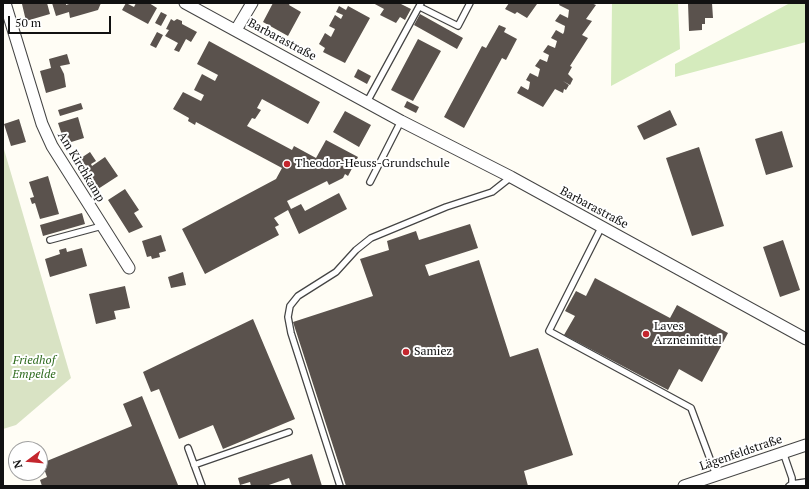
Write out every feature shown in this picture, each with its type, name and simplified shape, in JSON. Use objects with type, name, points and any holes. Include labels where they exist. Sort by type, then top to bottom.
[{"type":"street","name":"Am Kirchkamp","points":[[5,3],[44,130],[64,166],[129,268]]},
{"type":"street","name":"Barbarastraße","points":[[185,3],[401,121],[511,177],[602,226],[806,339]]},
{"type":"street","points":[[236,30],[252,3]]},
{"type":"street","name":"Lägenfeldstraße","points":[[684,486],[806,445]]},
{"type":"lane","points":[[367,102],[421,5],[458,26],[470,3]]},
{"type":"lane","points":[[370,182],[401,121]]},
{"type":"lane","points":[[340,486],[291,333],[288,316],[290,306],[298,296],[336,272],[356,250],[371,238],[446,207],[492,192],[511,177]]},
{"type":"lane","points":[[50,240],[102,226]]},
{"type":"lane","points":[[602,226],[549,331],[691,408],[716,476]]},
{"type":"lane","points":[[194,465],[290,432]]},
{"type":"lane","points":[[188,448],[202,486]]},
{"type":"lane","points":[[783,452],[791,485],[806,482]]},
{"type":"green space","points":[[612,3],[678,3],[680,49],[611,86]]},
{"type":"green space","points":[[790,3],[806,3],[806,42],[675,77],[675,64]]},
{"type":"green space","name":"Friedhof Empelde","points":[[3,146],[71,378],[16,425],[3,429]]},
{"type":"building","points":[[47,3],[50,14],[26,21],[22,4]]},
{"type":"building","points":[[52,3],[66,3],[66,5],[72,3],[101,3],[98,10],[70,18],[69,12],[56,16]]},
{"type":"building","points":[[126,3],[134,7],[136,3],[149,3],[157,8],[148,24],[122,10]]},
{"type":"building","points":[[273,3],[290,3],[289,5],[301,12],[288,36],[263,22]]},
{"type":"building","points":[[373,3],[399,3],[411,9],[405,20],[400,17],[396,23],[380,15],[384,9]]},
{"type":"building","points":[[509,3],[537,4],[527,18],[517,12],[515,14],[505,9]]},
{"type":"building","points":[[560,3],[591,3],[596,5],[586,19],[592,21],[582,35],[588,38],[570,66],[572,67],[568,74],[573,79],[570,85],[563,81],[569,85],[566,90],[564,89],[563,93],[555,89],[543,107],[517,93],[521,86],[528,90],[530,82],[526,80],[530,73],[538,77],[540,69],[535,66],[540,59],[547,62],[549,55],[543,52],[548,45],[555,48],[557,41],[551,38],[556,30],[563,34],[564,32],[565,26],[555,21],[560,14],[568,18],[569,10],[559,5]]},
{"type":"building","points":[[688,3],[712,3],[713,18],[705,18],[705,24],[702,24],[702,30],[689,31]]},
{"type":"building","points":[[339,6],[346,10],[348,6],[370,18],[345,63],[323,52],[325,48],[319,44],[325,33],[331,37],[335,29],[329,26],[335,15],[341,19],[343,15],[336,12]]},
{"type":"building","points":[[161,12],[167,15],[161,26],[155,23]]},
{"type":"building","points":[[420,14],[463,38],[457,49],[414,25]]},
{"type":"building","points":[[171,19],[174,21],[177,19],[182,21],[182,24],[197,32],[191,42],[186,39],[179,52],[174,50],[178,43],[165,36],[169,30],[166,29]]},
{"type":"building","points":[[499,25],[506,28],[504,32],[517,39],[506,60],[502,58],[464,128],[444,117],[482,46],[486,48]]},
{"type":"building","points":[[157,32],[163,35],[156,48],[150,45]]},
{"type":"building","points":[[418,39],[441,51],[413,101],[391,90]]},
{"type":"building","points":[[209,41],[320,102],[308,124],[262,99],[257,108],[261,110],[255,119],[252,118],[247,126],[292,150],[294,146],[316,158],[326,140],[358,157],[348,176],[345,174],[343,178],[329,185],[327,181],[287,201],[291,209],[301,204],[305,211],[339,193],[347,209],[299,234],[288,210],[274,218],[279,225],[275,227],[279,235],[205,274],[182,229],[276,179],[282,168],[196,122],[195,125],[188,121],[189,118],[173,109],[183,92],[201,101],[204,95],[194,90],[202,74],[215,81],[218,75],[197,64]]},
{"type":"building","points":[[67,54],[70,64],[60,66],[64,74],[66,87],[46,93],[40,71],[51,68],[49,59]]},
{"type":"building","points":[[358,69],[371,76],[367,84],[354,77]]},
{"type":"building","points":[[407,101],[419,107],[416,113],[404,107]]},
{"type":"building","points":[[81,103],[83,109],[60,116],[58,110]]},
{"type":"building","points":[[670,110],[677,125],[644,140],[637,126]]},
{"type":"building","points":[[345,111],[371,125],[359,147],[333,132]]},
{"type":"building","points":[[78,117],[84,138],[65,144],[58,123]]},
{"type":"building","points":[[19,119],[26,142],[11,146],[4,124]]},
{"type":"building","points":[[782,131],[793,167],[766,175],[755,139]]},
{"type":"building","points":[[699,147],[724,226],[692,236],[666,158]]},
{"type":"building","points":[[90,152],[96,161],[91,164],[92,166],[105,157],[118,176],[98,189],[86,171],[83,173],[75,162]]},
{"type":"building","points":[[48,176],[59,214],[40,219],[35,203],[32,204],[30,198],[34,197],[29,182]]},
{"type":"building","points":[[125,189],[139,210],[134,213],[143,227],[129,233],[108,200]]},
{"type":"building","points":[[82,213],[85,224],[43,236],[40,225]]},
{"type":"building","name":"Samiez","points":[[470,224],[478,248],[425,265],[429,276],[479,260],[510,357],[538,348],[573,455],[524,471],[528,486],[346,486],[293,322],[373,296],[360,259],[389,250],[387,241],[416,231],[419,240]]},
{"type":"building","points":[[161,235],[166,251],[159,253],[160,257],[152,259],[151,256],[147,257],[142,241]]},
{"type":"building","points":[[783,240],[800,290],[780,297],[763,247]]},
{"type":"building","points":[[66,248],[67,252],[82,248],[87,266],[50,277],[45,259],[60,254],[59,250]]},
{"type":"building","points":[[183,272],[186,285],[171,288],[168,277]]},
{"type":"building","name":"Laves Arzneimittel","points":[[595,278],[670,318],[677,305],[728,333],[702,382],[679,369],[668,390],[564,335],[575,316],[565,311],[576,291],[586,296]]},
{"type":"building","points":[[125,286],[130,308],[114,311],[116,319],[96,324],[89,294]]},
{"type":"building","points":[[253,319],[295,419],[223,449],[213,425],[179,439],[159,389],[151,392],[143,372]]},
{"type":"building","points":[[142,396],[178,485],[42,486],[40,481],[48,481],[48,461],[132,426],[123,404]]},
{"type":"building","points":[[312,454],[322,486],[292,486],[289,478],[266,486],[251,486],[250,482],[240,485],[238,478]]},
{"type":"place","name":"Theodor-Heuss-Grundschule","points":[[287,164]]},
{"type":"place","name":"Laves Arzneimittel","points":[[646,334]]},
{"type":"place","name":"Samiez","points":[[406,352]]}]
